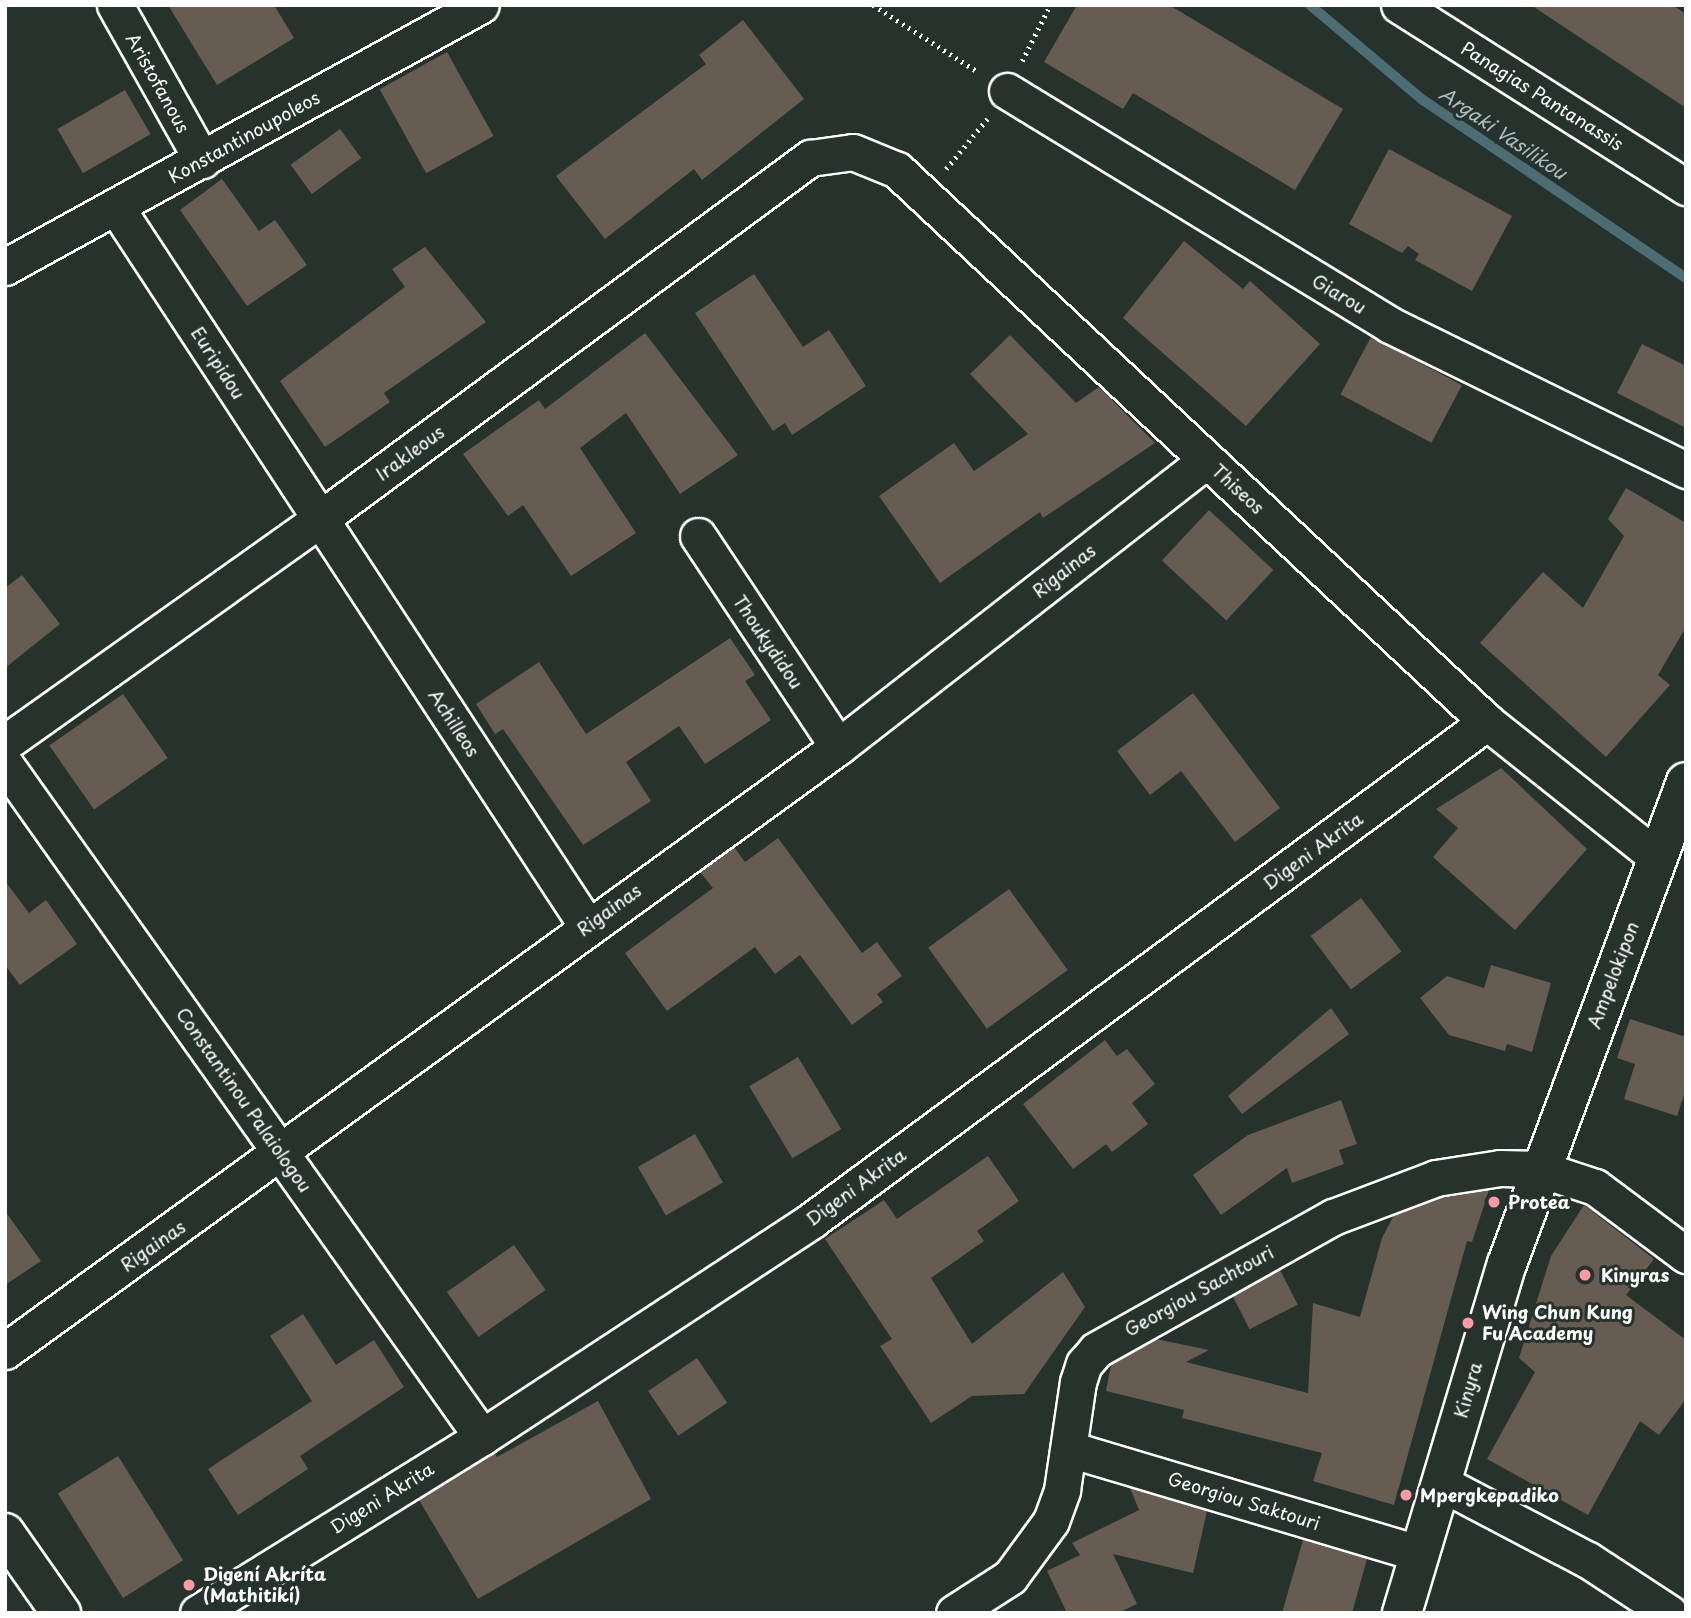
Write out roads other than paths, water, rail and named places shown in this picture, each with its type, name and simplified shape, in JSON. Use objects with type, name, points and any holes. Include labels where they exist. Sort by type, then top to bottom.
[{"type":"street","name":"Aristofanous","points":[[115,5],[202,160]]},
{"type":"street","name":"Konstantinoupoleos","points":[[5,267],[481,5]]},
{"type":"street","name":"Panagias Pantanassis","points":[[1399,5],[1686,187]]},
{"type":"street","name":"Giarou","points":[[1007,91],[1390,325],[1686,470]]},
{"type":"street","name":"Thiseos","points":[[810,158],[853,152],[897,170],[1487,722],[1657,857]]},
{"type":"street","name":"Irakleous","points":[[5,743],[320,520],[810,158]]},
{"type":"street","name":"Euripidou","points":[[116,207],[320,520]]},
{"type":"street","name":"Rigainas","points":[[5,1351],[282,1154],[587,926],[838,747],[1207,460]]},
{"type":"street","name":"Achilleos","points":[[320,520],[587,926]]},
{"type":"street","name":"Thoukydidou","points":[[698,536],[838,747]]},
{"type":"street","name":"Digeni Akrita","points":[[198,1613],[482,1437],[812,1220],[1487,722]]},
{"type":"street","name":"Constantinou Palaiologou","points":[[5,764],[482,1437]]},
{"type":"street","name":"Ampelokipon","points":[[1540,1169],[1657,857],[1683,798]]},
{"type":"street","points":[[1540,1169],[1595,1187],[1686,1255]]},
{"type":"street","name":"Georgiou Sachtouri","points":[[954,1613],[1010,1577],[1052,1521],[1069,1449],[1084,1364],[1118,1335],[1333,1217],[1414,1184],[1464,1173],[1540,1169]]},
{"type":"street","name":"Kinyra","points":[[1402,1613],[1418,1553],[1443,1484],[1471,1379],[1540,1169]]},
{"type":"street","name":"Georgiou Saktouri","points":[[1069,1449],[1418,1553]]},
{"type":"street","points":[[1443,1484],[1588,1560],[1669,1613]]},
{"type":"street","points":[[5,1533],[61,1613]]},
{"type":"waterway","name":"Argaki Vasilikou","points":[[1310,5],[1423,100],[1686,278]]},
{"type":"place","name":"Protea","points":[[1494,1202]]},
{"type":"place","name":"Kinyras","points":[[1585,1275]]},
{"type":"place","name":"Wing Chun Kung Fu Academy","points":[[1468,1323]]},
{"type":"place","name":"Mpergkepadiko","points":[[1406,1495]]},
{"type":"place","name":"Digení Akríta (Mathitikí)","points":[[189,1585]]}]
